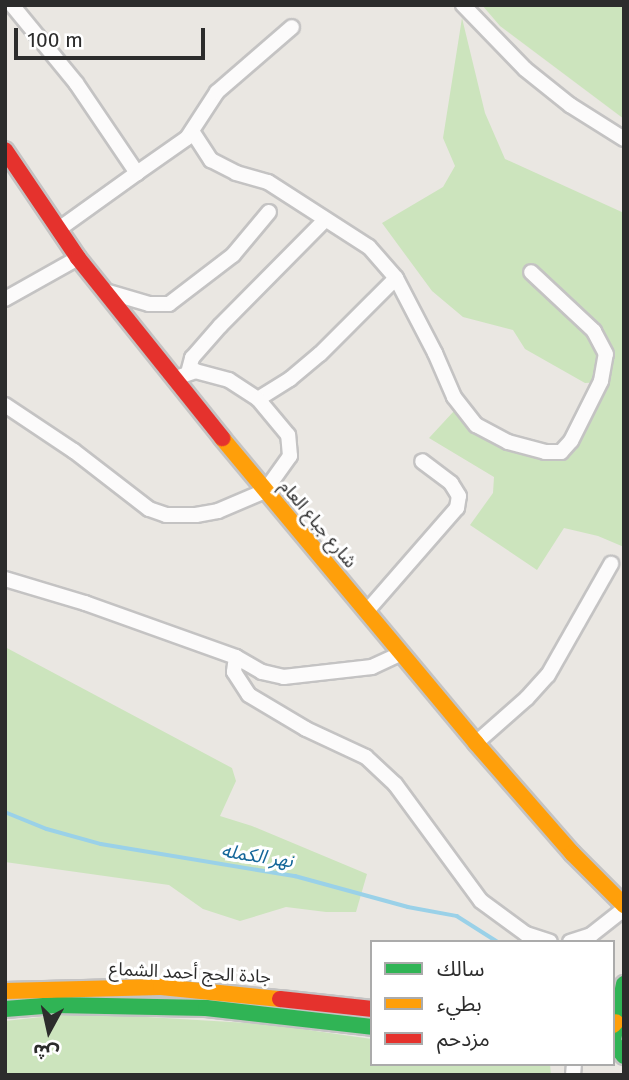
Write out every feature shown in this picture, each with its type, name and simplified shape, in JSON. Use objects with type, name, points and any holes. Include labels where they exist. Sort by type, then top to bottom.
[{"type":"main road","name":"شارع جباع العام","points":[[5,150],[78,258],[182,376],[265,491],[476,743],[622,900]]},
{"type":"main road","points":[[619,1052],[615,1023],[624,984]]},
{"type":"main road","name":"جادة الحج أحمد الشماع","points":[[5,991],[162,987],[370,1009]]},
{"type":"main road","name":"جادة الحج أحمد الشماع","points":[[5,1009],[56,1005],[192,1007],[370,1027]]},
{"type":"street","points":[[12,5],[76,83],[137,173]]},
{"type":"street","points":[[463,5],[525,69],[570,105],[624,139]]},
{"type":"street","points":[[59,229],[187,138],[217,92],[292,27]]},
{"type":"street","points":[[192,131],[211,160],[236,173],[268,182],[369,247],[396,278],[435,353],[454,397],[467,417],[508,442],[545,452],[561,452],[571,441],[601,382],[606,354],[594,331],[531,272]]},
{"type":"street","points":[[105,291],[149,304],[169,304],[233,255],[269,212]]},
{"type":"street","points":[[182,376],[192,358],[220,326],[325,220]]},
{"type":"street","points":[[5,299],[78,258]]},
{"type":"street","points":[[258,399],[290,379],[320,354],[396,278]]},
{"type":"street","points":[[5,405],[74,451],[149,509],[166,515],[196,515],[218,511],[265,491],[287,462],[291,450],[288,435],[258,399],[217,375],[197,371],[182,376]]},
{"type":"street","points":[[366,611],[449,521],[457,508],[459,496],[451,483],[422,461]]},
{"type":"street","points":[[476,743],[527,698],[548,675],[611,564]]},
{"type":"street","points":[[5,579],[85,603],[236,657],[262,672],[284,677],[364,668],[402,653]]},
{"type":"street","points":[[236,657],[235,678],[249,695],[306,729],[366,757],[395,784],[481,901],[526,934],[544,940]]},
{"type":"street","points":[[576,940],[591,935],[622,900]]},
{"type":"green space","points":[[482,5],[624,5],[624,119],[500,26]]},
{"type":"green space","points":[[462,18],[485,113],[505,159],[624,213],[624,547],[598,536],[564,528],[537,570],[470,525],[493,493],[494,477],[429,438],[454,411],[475,429],[511,446],[572,447],[604,382],[585,383],[525,349],[513,330],[463,317],[432,291],[382,223],[443,187],[455,166],[443,138]]},
{"type":"green space","points":[[5,647],[232,768],[236,781],[220,816],[252,826],[367,874],[356,912],[326,912],[286,907],[240,921],[203,909],[169,885],[5,862]]},
{"type":"green space","points":[[79,1013],[266,1024],[370,1039],[370,1066],[550,1066],[551,1075],[5,1075],[5,1021]]},
{"type":"waterway","name":"نهر الكمله","points":[[5,812],[47,829],[101,844],[295,876],[408,907],[457,916],[495,940]]},
{"type":"traffic: fast","points":[[615,1030],[624,984]]},
{"type":"traffic: fast","points":[[5,1009],[56,1005],[206,1008],[370,1027]]},
{"type":"traffic: fast","points":[[615,1045],[624,1056]]},
{"type":"traffic: slow","points":[[222,438],[476,743],[572,853],[624,905]]},
{"type":"traffic: slow","points":[[5,991],[161,987],[280,999]]},
{"type":"traffic: jam","points":[[5,150],[78,258],[222,438]]},
{"type":"traffic: jam","points":[[280,999],[370,1009]]}]
